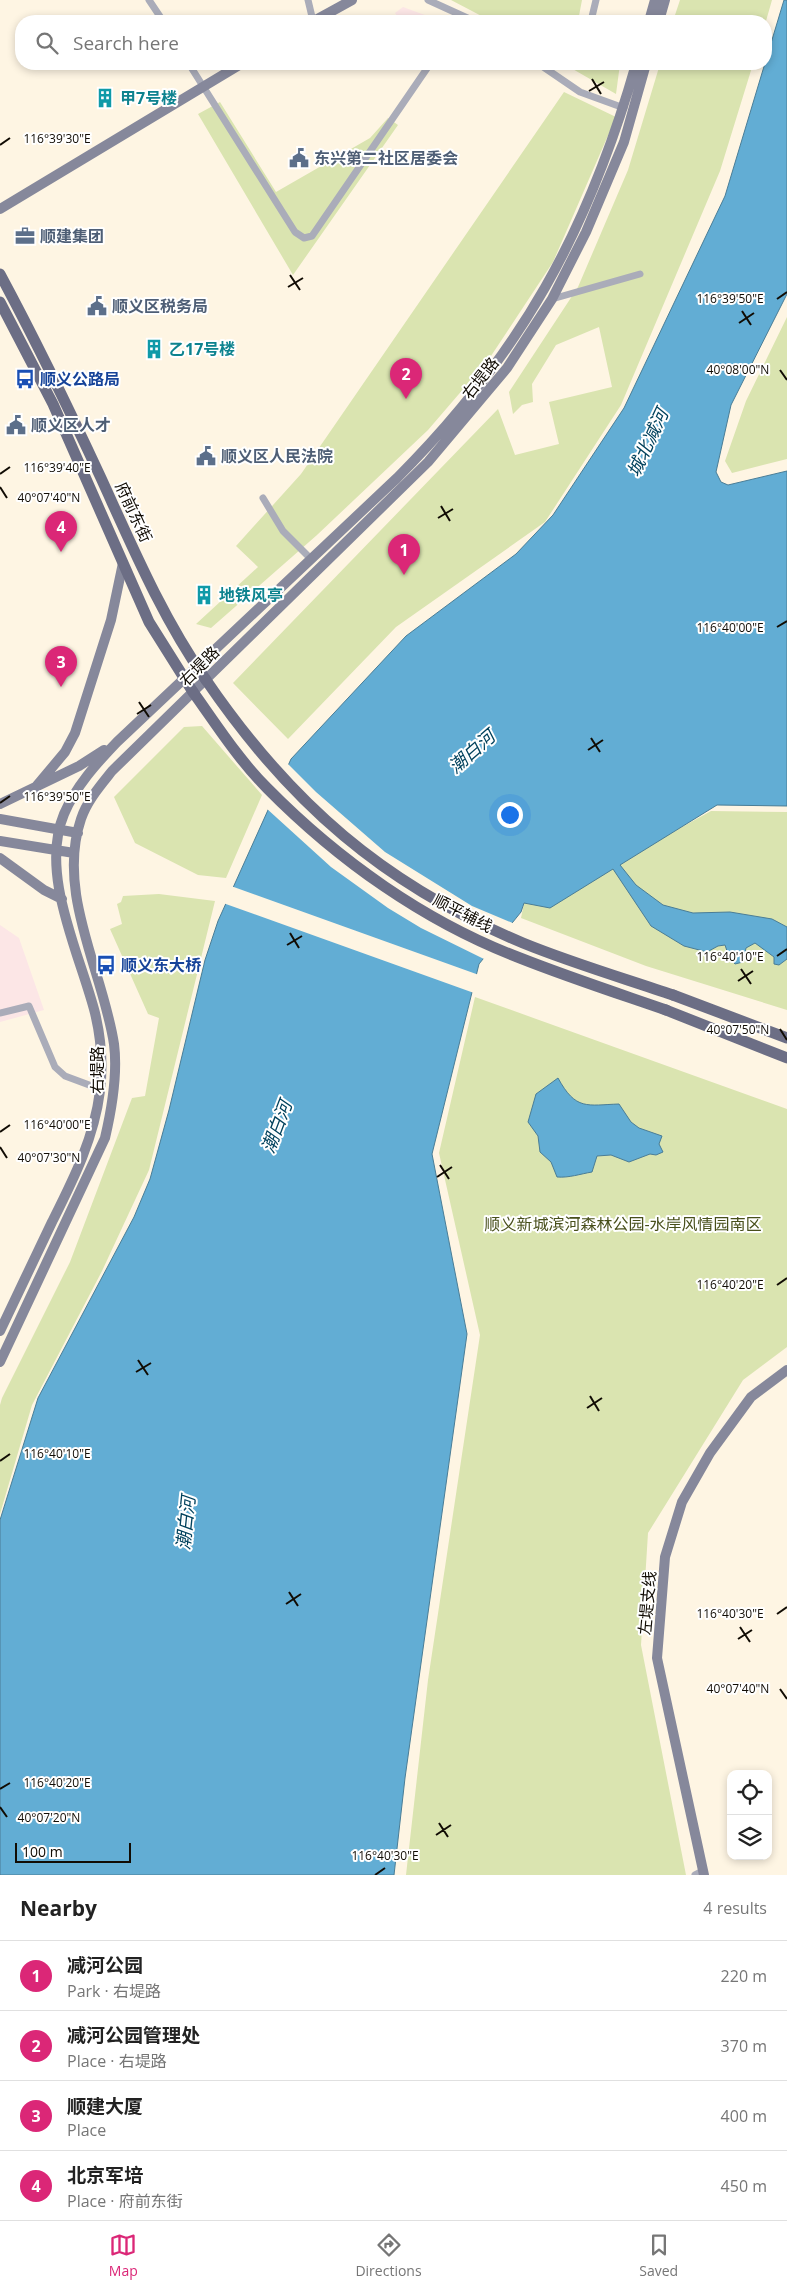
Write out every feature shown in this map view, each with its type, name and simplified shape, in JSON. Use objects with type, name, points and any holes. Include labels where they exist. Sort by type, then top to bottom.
[{"type":"main road","points":[[324,15],[352,0]]},
{"type":"main road","points":[[651,15],[655,0]]},
{"type":"main road","points":[[661,15],[665,0]]},
{"type":"main road","points":[[0,209],[231,70]]},
{"type":"main road","name":"右堤路","points":[[0,1331],[86,1147],[97,1115],[101,1055],[95,1015],[62,899],[57,852],[59,830],[64,814],[91,769],[184,678],[197,668],[426,449],[453,419],[502,357],[562,260],[605,162],[624,108],[634,70]]},
{"type":"main road","name":"右堤路","points":[[0,1362],[105,1138],[112,1108],[115,1080],[114,1046],[106,1004],[82,919],[72,873],[74,853],[82,818],[93,795],[112,771],[175,712],[193,692],[428,462],[507,368],[552,299],[586,232],[615,166],[644,70]]},
{"type":"main road","name":"府前东街","points":[[0,274],[44,356],[150,582],[197,668],[206,680]]},
{"type":"main road","name":"府前东街","points":[[0,302],[53,404],[149,622],[193,692]]},
{"type":"main road","points":[[34,788],[65,752],[75,733],[111,620],[123,563]]},
{"type":"main road","name":"顺平辅线","points":[[206,680],[246,736],[306,803],[353,846],[403,880],[483,925],[524,943],[673,995],[787,1038]]},
{"type":"main road","name":"顺平辅线","points":[[193,692],[232,747],[266,788],[335,850],[380,884],[425,913],[518,958],[666,1010],[787,1058]]},
{"type":"main road","points":[[0,804],[79,766],[117,742]]},
{"type":"main road","points":[[0,819],[78,833]]},
{"type":"main road","points":[[0,841],[57,852],[74,853]]},
{"type":"main road","points":[[0,858],[44,890],[62,899]]},
{"type":"main road","name":"左堤支线","points":[[701,1874],[657,1658],[666,1557],[682,1502],[710,1453],[751,1397],[787,1370]]},
{"type":"street","points":[[149,0],[159,15]]},
{"type":"street","points":[[308,0],[312,15]]},
{"type":"street","points":[[592,15],[596,0]]},
{"type":"street","points":[[433,1],[462,15]]},
{"type":"street","points":[[193,70],[295,232],[304,238],[312,236],[426,70]]},
{"type":"street","points":[[548,70],[580,92],[624,108]]},
{"type":"street","points":[[552,299],[640,274]]},
{"type":"street","points":[[263,498],[283,532],[311,559]]},
{"type":"street","points":[[0,1013],[29,1006],[55,1067],[65,1076],[100,1089]]},
{"type":"shaded area","points":[[403,7],[425,15],[396,15],[395,13]]},
{"type":"shaded area","points":[[0,925],[19,938],[44,1010],[0,1022]]},
{"type":"green space","points":[[451,0],[582,0],[579,15],[480,15]]},
{"type":"green space","points":[[680,0],[772,0],[768,15],[675,15]]},
{"type":"green space","points":[[574,70],[619,70],[616,94]]},
{"type":"green space","points":[[658,70],[751,70],[720,171],[621,405],[545,522],[396,627],[288,739],[233,683],[498,409],[515,455],[559,444],[549,402],[612,387],[599,327],[556,345],[532,384],[533,402],[522,405],[513,414],[509,392],[578,287],[628,170]]},
{"type":"green space","points":[[564,92],[616,117],[553,262],[489,359],[428,430],[317,535],[211,628],[196,624],[258,567],[236,546],[301,474]]},
{"type":"green space","points":[[220,102],[276,192],[370,138],[388,118],[398,125],[293,275],[198,114]]},
{"type":"green space","points":[[787,317],[787,459],[732,473],[725,461],[746,401]]},
{"type":"green space","points":[[202,726],[262,795],[226,878],[198,875],[135,843],[114,797],[184,727]]},
{"type":"green space","points":[[711,811],[787,812],[787,1010],[646,966],[521,918],[524,903],[633,854]]},
{"type":"green space","points":[[159,894],[215,901],[149,1170],[102,1271],[32,1405],[0,1514],[0,1405],[2,1398],[70,1262],[132,1098],[145,1096],[159,1018],[148,1014],[110,929],[122,924],[117,904],[121,902],[123,896]]},
{"type":"green space","name":"顺义新城滨河森林公园-水岸风情园南区","points":[[475,997],[787,1109],[787,1347],[743,1380],[648,1533],[641,1645],[686,1875],[406,1875],[428,1680],[480,1335],[439,1153]]},
{"type":"water","points":[[784,0],[787,0],[787,294],[731,405],[716,472],[721,482],[728,485],[787,471],[787,806],[717,805],[620,865],[636,885],[663,905],[693,913],[730,912],[772,919],[787,927],[787,959],[779,965],[774,964],[774,957],[755,943],[746,948],[743,962],[735,964],[729,957],[725,945],[718,946],[707,952],[684,946],[651,926],[613,869],[550,908],[524,903],[521,912],[479,964],[432,1154],[467,1334],[405,1778],[394,1875],[0,1875],[0,1520],[38,1398],[134,1217],[150,1179],[169,1110],[205,960],[218,921],[291,759],[406,636],[516,554],[553,515],[624,408],[725,196],[763,70],[772,70],[772,40]]},
{"type":"water","points":[[558,1078],[564,1089],[583,1104],[619,1104],[631,1122],[639,1128],[662,1136],[659,1144],[663,1152],[656,1155],[650,1154],[629,1162],[611,1155],[597,1156],[592,1172],[557,1177],[551,1162],[540,1152],[538,1136],[528,1122],[536,1094]]},
{"type":"pier","points":[[287,763],[316,792],[385,852],[472,906],[515,924],[486,960],[421,928],[388,908],[331,867],[266,808]]},
{"type":"pier","points":[[231,886],[479,975],[474,993],[223,903]]},
{"type":"place","name":"甲7号楼","points":[[105,98]]},
{"type":"place","name":"东兴第二社区居委会","points":[[299,158]]},
{"type":"place","name":"顺建集团","points":[[25,236]]},
{"type":"place","name":"顺义区税务局","points":[[97,306]]},
{"type":"place","name":"乙17号楼","points":[[154,349]]},
{"type":"place","name":"顺义公路局","points":[[25,379]]},
{"type":"place","name":"减河公园管理处","points":[[406,399]]},
{"type":"place","name":"顺义区人才","points":[[16,425]]},
{"type":"place","name":"顺义区人民法院","points":[[206,456]]},
{"type":"place","name":"北京军培","points":[[61,552]]},
{"type":"place","name":"减河公园","points":[[404,575]]},
{"type":"place","name":"地铁风亭","points":[[204,595]]},
{"type":"place","name":"顺建大厦","points":[[61,687]]},
{"type":"place","name":"顺义东大桥","points":[[106,965]]},
{"type":"water label","name":"城北减河","points":[[648,443]]},
{"type":"water label","name":"潮白河","points":[[472,752]]},
{"type":"water label","name":"潮白河","points":[[277,1127]]},
{"type":"water label","name":"潮白河","points":[[186,1523]]}]
